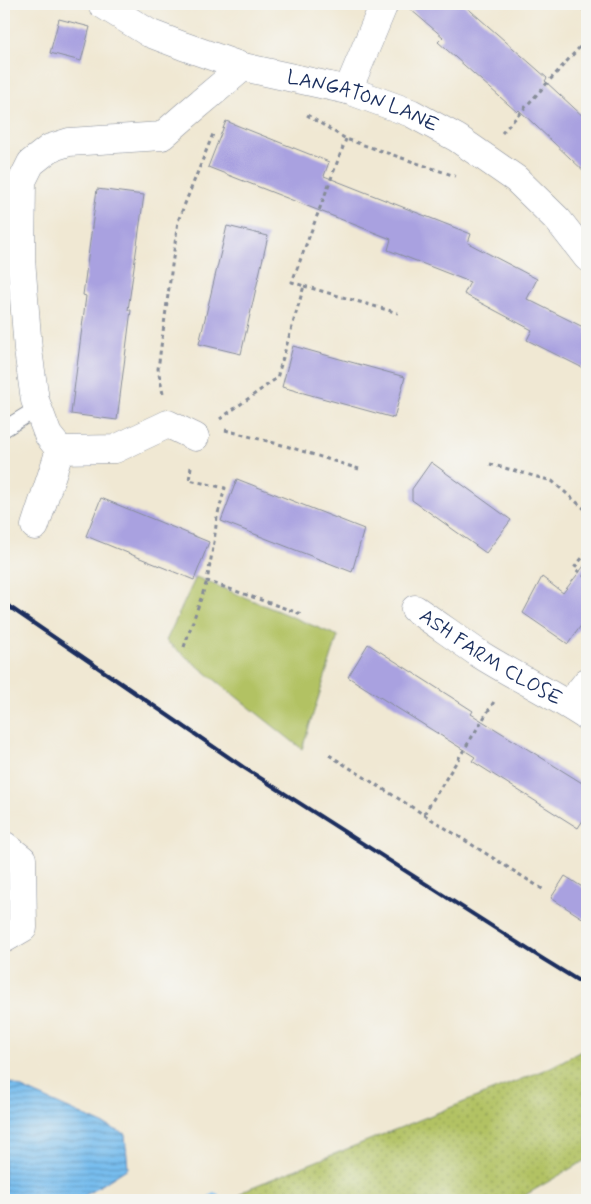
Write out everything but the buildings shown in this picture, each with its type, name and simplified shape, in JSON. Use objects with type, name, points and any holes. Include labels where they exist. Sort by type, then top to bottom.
[{"type":"street","name":"LANGATON LANE","points":[[102,4],[149,33],[243,67],[348,90],[411,113],[456,138],[516,179],[558,220],[587,257]]},
{"type":"street","points":[[348,90],[384,4]]},
{"type":"street","points":[[60,450],[48,435],[35,400],[28,350],[21,260],[22,181],[31,163],[50,148],[69,142],[162,136],[243,67]]},
{"type":"street","points":[[60,450],[115,449],[168,424],[202,431]]},
{"type":"street","points":[[35,526],[60,450]]},
{"type":"street","name":"ASH FARM CLOSE","points":[[415,609],[481,654],[578,711],[587,682]]},
{"type":"street","points":[[4,939],[23,928],[13,852]]},
{"type":"lane","points":[[4,429],[38,408]]},
{"type":"path","points":[[577,4],[587,13]]},
{"type":"path","points":[[481,156],[587,39]]},
{"type":"path","points":[[303,112],[346,139],[458,178]]},
{"type":"path","points":[[168,424],[158,369],[178,221],[213,133]]},
{"type":"path","points":[[346,139],[292,282],[398,313]]},
{"type":"path","points":[[184,648],[207,581],[217,517],[225,488],[189,480],[202,431],[277,378],[304,286]]},
{"type":"path","points":[[202,431],[286,446],[359,469]]},
{"type":"path","points":[[490,464],[552,481],[587,511]]},
{"type":"path","points":[[587,552],[574,568],[587,578]]},
{"type":"path","points":[[207,581],[304,615]]},
{"type":"path","points":[[424,814],[512,673]]},
{"type":"path","points":[[329,755],[544,890]]},
{"type":"green space","points":[[196,577],[338,636],[302,749],[166,641]]},
{"type":"green space","points":[[587,1048],[587,1159],[517,1200],[232,1200],[247,1189],[549,1068]]},
{"type":"water","points":[[4,1080],[125,1134],[128,1168],[78,1200],[4,1200]]},
{"type":"waterway","points":[[212,1200],[215,1198],[216,1200]]},
{"type":"railway","points":[[4,603],[243,767],[587,986]]}]
